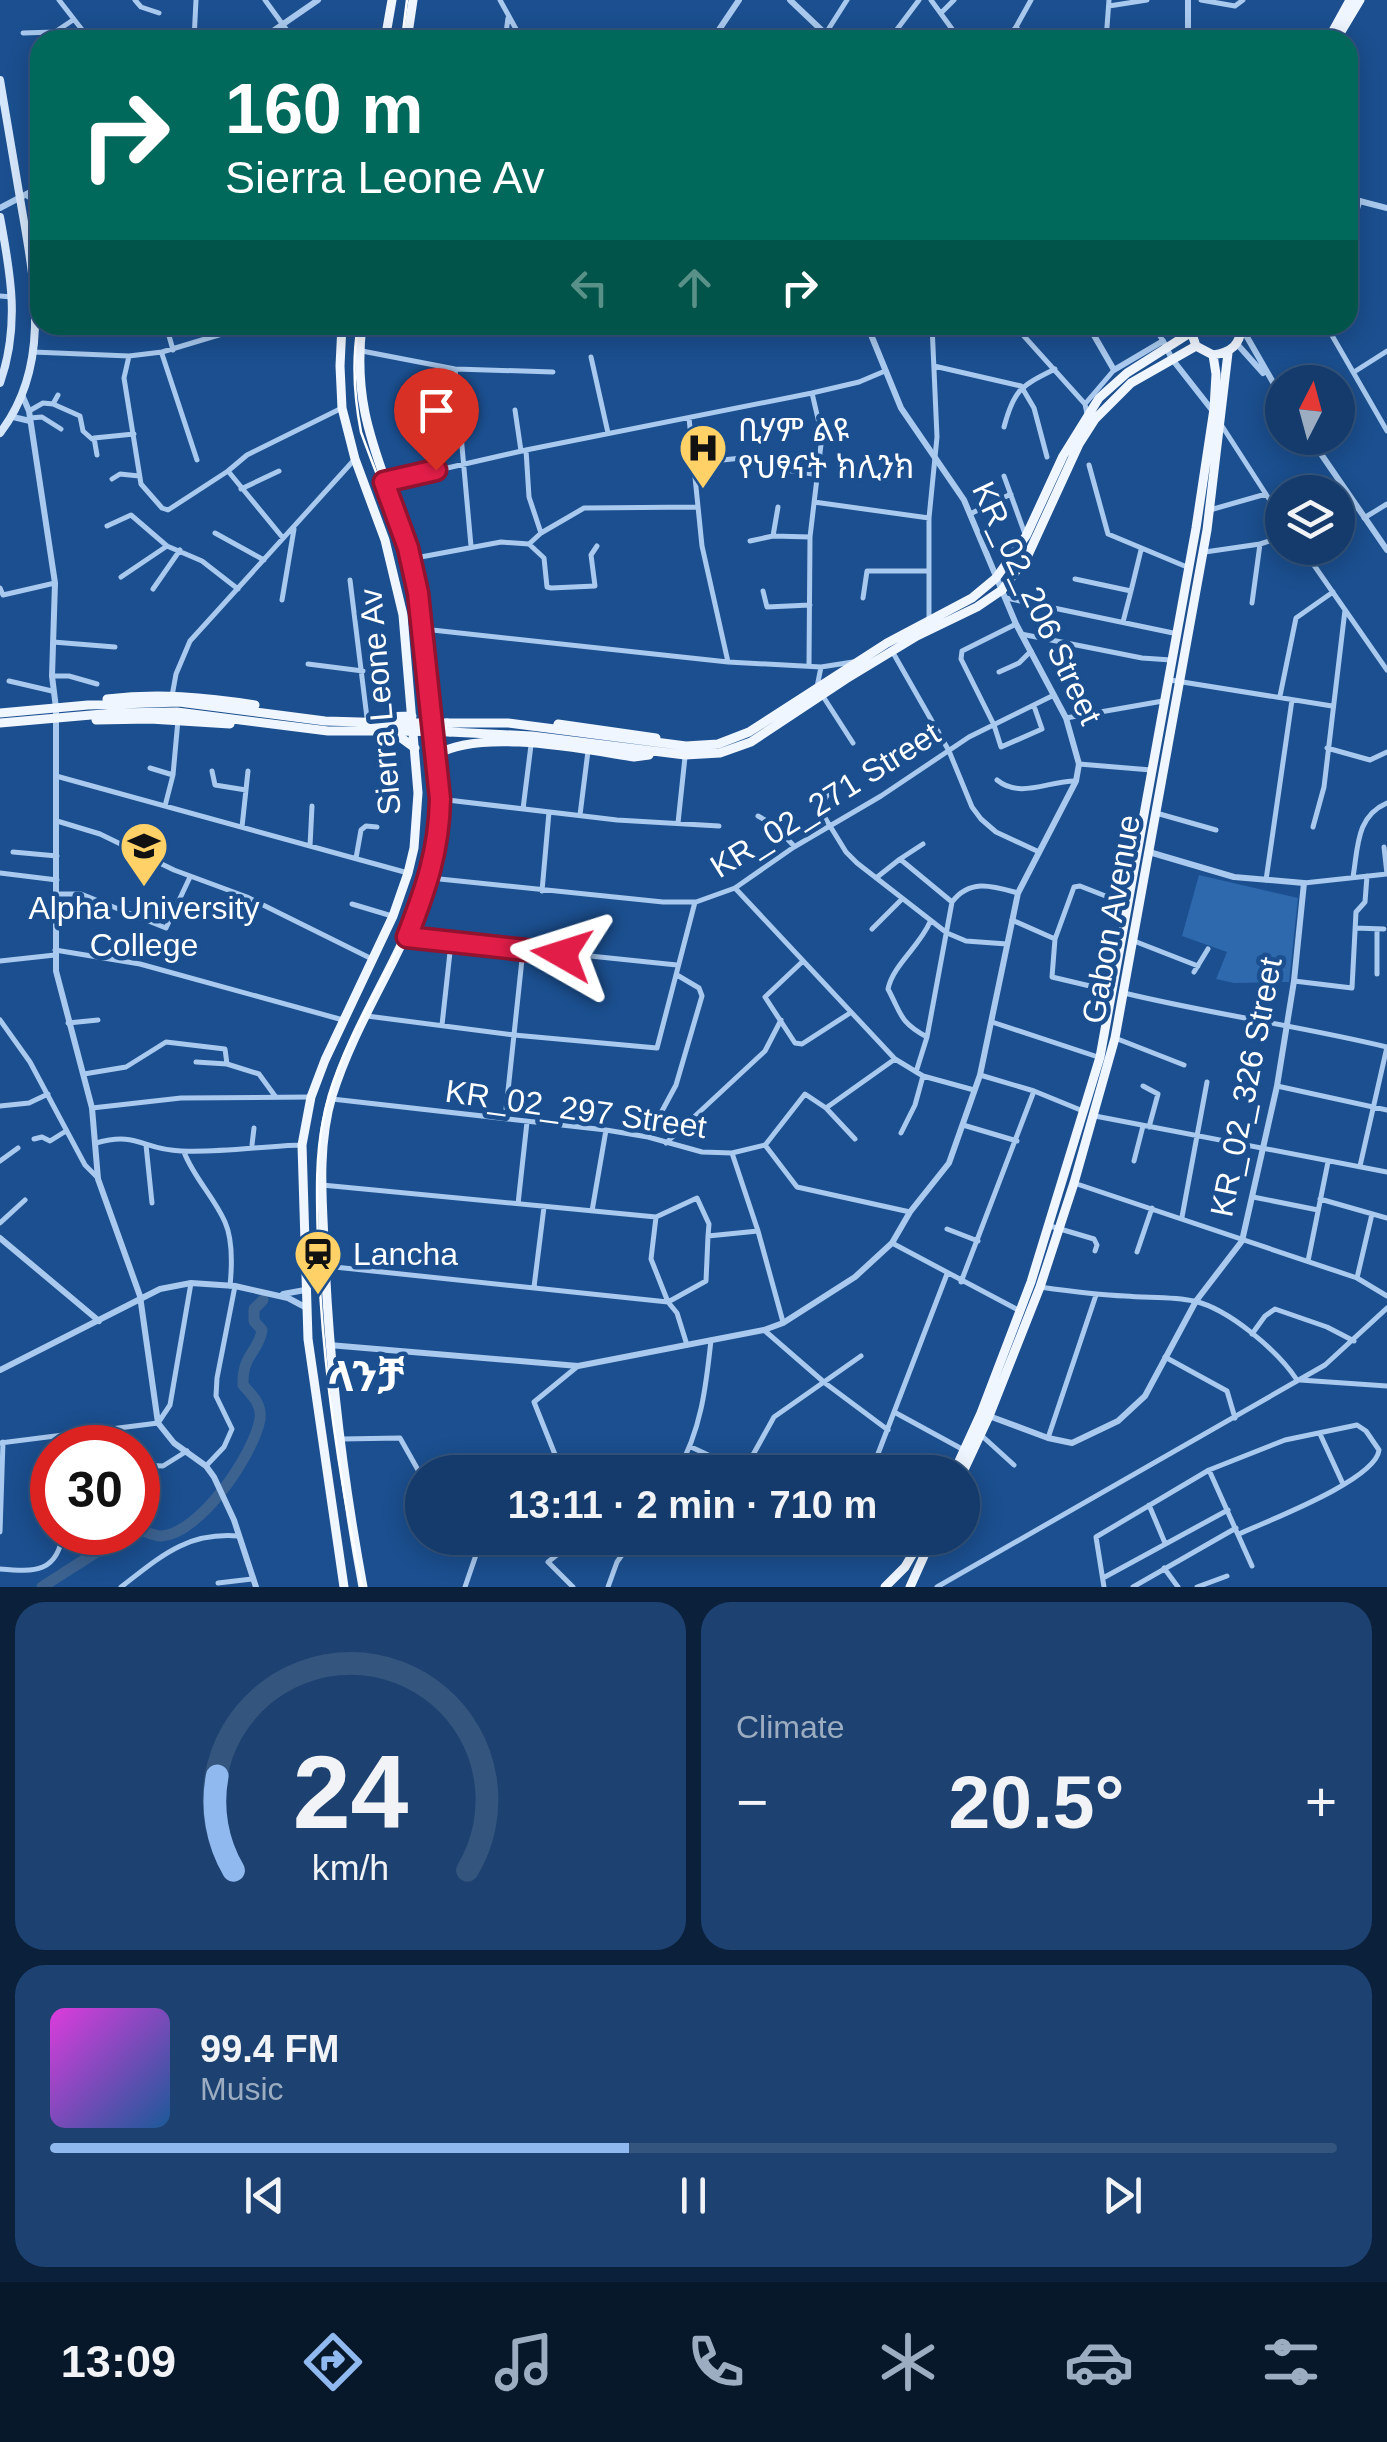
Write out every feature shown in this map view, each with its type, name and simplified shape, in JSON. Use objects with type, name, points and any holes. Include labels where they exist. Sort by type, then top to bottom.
[{"type":"main road","points":[[387,30],[392,0]]},
{"type":"main road","points":[[408,30],[413,0]]},
{"type":"main road","points":[[1334,30],[1350,0]]},
{"type":"main road","points":[[1342,30],[1360,0]]},
{"type":"main road","points":[[0,80],[24,198],[30,256]]},
{"type":"main road","points":[[0,218],[12,297],[12,338],[1,379]]},
{"type":"main road","points":[[0,433],[23,396],[35,335]]},
{"type":"main road","name":"Sierra Leone Av","points":[[342,335],[342,408],[398,589],[415,748],[416,823],[408,873],[311,1097],[302,1146],[305,1307],[314,1397],[344,1587]]},
{"type":"main road","name":"Sierra Leone Av","points":[[360,335],[363,412],[410,559],[424,629],[440,799],[430,878],[332,1099],[324,1132],[328,1344],[363,1587]]},
{"type":"main road","points":[[448,728],[508,724],[668,744],[706,745],[735,739],[1004,594],[1095,419],[1183,335]]},
{"type":"main road","points":[[1191,335],[1196,346]]},
{"type":"main road","points":[[88,705],[178,702],[325,721],[448,728],[685,755],[739,748],[762,736],[855,662],[972,598],[996,578],[1026,536],[1086,409],[1127,373],[1167,350],[1196,346],[1213,355],[1228,352],[1240,335]]},
{"type":"main road","name":"Gabon Avenue","points":[[1126,955],[1134,941],[1174,680],[1210,510],[1228,352]]},
{"type":"main road","name":"Gabon Avenue","points":[[971,1455],[1040,1287],[1084,1111],[1119,992],[1129,906],[1166,701],[1174,680],[1213,411],[1213,355]]},
{"type":"main road","points":[[0,723],[130,697],[172,696],[218,699],[337,718],[412,716]]},
{"type":"main road","points":[[431,708],[441,717],[520,719],[643,734],[668,744]]},
{"type":"main road","points":[[0,713],[84,716],[178,712],[328,731],[394,727]]},
{"type":"main road","points":[[84,716],[94,720],[250,725],[327,737],[400,737],[415,748]]},
{"type":"main road","points":[[436,755],[460,743],[491,741],[634,756],[658,752]]},
{"type":"main road","name":"Gabon Avenue","points":[[962,1455],[1074,1183],[1115,1038],[1119,992]]},
{"type":"main road","points":[[340,1550],[357,1548]]},
{"type":"main road","points":[[885,1587],[912,1555]]},
{"type":"main road","points":[[910,1587],[924,1555]]},
{"type":"street","points":[[59,0],[82,30]]},
{"type":"street","points":[[135,0],[141,7],[159,12]]},
{"type":"street","points":[[194,30],[196,0]]},
{"type":"street","points":[[265,0],[288,30]]},
{"type":"street","points":[[275,30],[318,0]]},
{"type":"street","points":[[500,0],[516,30]]},
{"type":"street","points":[[719,30],[739,0]]},
{"type":"street","points":[[790,0],[824,30]]},
{"type":"street","points":[[827,30],[847,0]]},
{"type":"street","points":[[898,30],[919,0]]},
{"type":"street","points":[[931,0],[953,30]]},
{"type":"street","points":[[941,13],[954,0]]},
{"type":"street","points":[[1013,30],[1032,0]]},
{"type":"street","points":[[1107,30],[1109,3],[1147,0]]},
{"type":"street","points":[[1188,0],[1188,30]]},
{"type":"street","points":[[1202,0],[1238,2]]},
{"type":"street","points":[[506,30],[508,15]]},
{"type":"street","points":[[58,30],[73,20]]},
{"type":"street","points":[[22,32],[30,32]]},
{"type":"street","points":[[0,208],[30,194]]},
{"type":"street","points":[[24,198],[30,201]]},
{"type":"street","points":[[1358,207],[1360,201],[1387,208]]},
{"type":"street","points":[[26,232],[30,232]]},
{"type":"street","points":[[0,296],[12,297]]},
{"type":"street","points":[[168,335],[172,350]]},
{"type":"street","points":[[33,352],[129,356],[172,350],[215,335]]},
{"type":"street","name":"KR_02_206 Street","points":[[328,1344],[578,1366],[764,1330],[783,1323],[855,1278],[892,1243],[910,1212],[949,1163],[980,1076],[1018,892],[1076,781],[1079,764],[1066,718],[1016,624],[970,514],[901,408],[871,335]]},
{"type":"street","points":[[929,620],[929,518],[935,456],[932,335]]},
{"type":"street","points":[[1023,335],[1086,409],[1114,370],[1167,350]]},
{"type":"street","points":[[1094,335],[1114,370]]},
{"type":"street","points":[[1158,335],[1213,411]]},
{"type":"street","points":[[1246,335],[1265,369]]},
{"type":"street","points":[[1332,335],[1350,365]]},
{"type":"street","points":[[1237,344],[1265,375]]},
{"type":"street","points":[[358,351],[455,369],[554,372]]},
{"type":"street","points":[[1355,371],[1387,351]]},
{"type":"street","points":[[162,352],[197,460]]},
{"type":"street","points":[[129,356],[124,375],[139,476],[143,488],[168,510],[247,456],[342,408]]},
{"type":"street","points":[[591,358],[608,433]]},
{"type":"street","points":[[934,366],[1020,386],[1034,408],[1047,457]]},
{"type":"street","points":[[455,369],[471,546]]},
{"type":"street","points":[[1004,426],[1020,386],[1054,369]]},
{"type":"street","points":[[384,482],[812,393],[859,382],[885,371]]},
{"type":"street","points":[[1355,374],[1387,431]]},
{"type":"street","points":[[809,665],[810,538],[822,436],[812,393]]},
{"type":"street","points":[[53,404],[58,394]]},
{"type":"street","points":[[23,396],[30,417],[55,582],[55,953],[68,1023],[92,1108],[98,1179],[140,1296],[158,1423],[214,1477],[254,1583],[218,1583]]},
{"type":"street","points":[[30,417],[43,403],[80,416],[97,455]]},
{"type":"street","points":[[408,410],[458,408]]},
{"type":"street","points":[[515,410],[529,497],[540,534]]},
{"type":"street","points":[[12,416],[42,417],[62,429]]},
{"type":"street","points":[[689,418],[702,546],[728,662]]},
{"type":"street","points":[[1220,423],[1265,492]]},
{"type":"street","points":[[92,438],[134,434]]},
{"type":"street","points":[[1321,455],[1387,550]]},
{"type":"street","points":[[694,463],[751,457]]},
{"type":"street","points":[[172,696],[176,674],[190,641],[355,459]]},
{"type":"street","points":[[1090,465],[1108,534],[1189,568]]},
{"type":"street","points":[[773,468],[818,475]]},
{"type":"street","points":[[228,471],[283,538]]},
{"type":"street","points":[[242,489],[280,471]]},
{"type":"street","points":[[112,479],[120,474],[139,476]]},
{"type":"street","points":[[1004,476],[1026,536]]},
{"type":"street","points":[[970,514],[1011,494]]},
{"type":"street","points":[[1210,510],[1265,494]]},
{"type":"street","points":[[814,502],[929,518]]},
{"type":"street","points":[[1364,518],[1387,504]]},
{"type":"street","points":[[530,544],[584,508],[698,507]]},
{"type":"street","points":[[773,536],[778,507]]},
{"type":"street","points":[[106,526],[131,515],[168,546],[202,560],[238,589]]},
{"type":"street","points":[[282,600],[294,528]]},
{"type":"street","points":[[215,533],[264,560]]},
{"type":"street","points":[[750,541],[773,536],[810,538]]},
{"type":"street","points":[[410,559],[501,542],[530,544],[544,558],[550,588],[595,586],[591,555],[597,546]]},
{"type":"street","points":[[1202,552],[1265,542]]},
{"type":"street","points":[[1252,604],[1260,544]]},
{"type":"street","points":[[121,576],[168,546]]},
{"type":"street","points":[[153,589],[180,550]]},
{"type":"street","points":[[1123,622],[1141,550]]},
{"type":"street","points":[[1314,565],[1387,670]]},
{"type":"street","points":[[862,598],[867,570],[928,571]]},
{"type":"street","points":[[1075,579],[1131,591]]},
{"type":"street","points":[[350,580],[366,718]]},
{"type":"street","points":[[1,593],[55,582]]},
{"type":"street","points":[[762,591],[767,607],[810,604]]},
{"type":"street","points":[[1280,696],[1296,618],[1333,592]]},
{"type":"street","points":[[1004,594],[1178,634]]},
{"type":"street","points":[[1313,827],[1324,787],[1345,610]]},
{"type":"street","points":[[1016,624],[960,655],[994,725],[1000,747],[1042,729],[1034,706]]},
{"type":"street","points":[[424,629],[728,662],[821,667],[855,662]]},
{"type":"street","points":[[1021,634],[1142,658],[1174,660]]},
{"type":"street","points":[[52,642],[115,647]]},
{"type":"street","points":[[892,651],[949,751],[981,819],[996,832],[1037,851]]},
{"type":"street","points":[[999,672],[1031,652]]},
{"type":"street","points":[[308,664],[362,671]]},
{"type":"street","points":[[821,667],[819,691],[853,742]]},
{"type":"street","points":[[52,676],[98,684]]},
{"type":"street","points":[[1174,680],[1332,706]]},
{"type":"street","points":[[10,681],[52,691]]},
{"type":"street","name":"KR_02_271 Street","points":[[430,878],[696,902],[735,888],[949,751],[1054,696]]},
{"type":"street","points":[[1266,881],[1292,700]]},
{"type":"street","points":[[1066,718],[1166,701]]},
{"type":"street","points":[[166,806],[178,720]]},
{"type":"street","points":[[898,754],[938,732]]},
{"type":"street","points":[[523,809],[531,744]]},
{"type":"street","points":[[1328,748],[1370,760],[1387,752]]},
{"type":"street","points":[[580,816],[588,751]]},
{"type":"street","points":[[678,823],[685,755]]},
{"type":"street","points":[[1079,764],[1154,770]]},
{"type":"street","points":[[150,768],[173,774]]},
{"type":"street","points":[[242,827],[248,770]]},
{"type":"street","points":[[212,771],[214,785],[246,790]]},
{"type":"street","points":[[56,776],[408,873]]},
{"type":"street","points":[[997,780],[1002,785],[1026,790],[1076,781]]},
{"type":"street","points":[[832,788],[818,805],[846,852],[901,900],[947,933],[974,942],[1007,944]]},
{"type":"street","points":[[440,799],[580,816],[719,826]]},
{"type":"street","points":[[1353,878],[1364,818],[1387,803]]},
{"type":"street","points":[[310,846],[312,806]]},
{"type":"street","points":[[542,891],[549,812]]},
{"type":"street","points":[[1156,813],[1216,830]]},
{"type":"street","points":[[758,816],[774,825],[794,847]]},
{"type":"street","points":[[57,821],[100,834],[190,876],[247,897],[372,959]]},
{"type":"street","points":[[356,858],[361,830],[376,827]]},
{"type":"street","points":[[876,878],[922,844]]},
{"type":"street","points":[[1149,852],[1234,878],[1304,883],[1387,874],[1384,847]]},
{"type":"street","points":[[13,852],[57,856]]},
{"type":"street","points":[[900,859],[952,902]]},
{"type":"street","points":[[0,872],[58,880]]},
{"type":"street","points":[[57,894],[80,894],[166,928],[190,876]]},
{"type":"street","points":[[1294,980],[1352,988],[1356,909],[1366,898],[1367,876]]},
{"type":"street","name":"KR_02_326 Street","points":[[989,1416],[1064,1442],[1080,1441],[1118,1421],[1145,1396],[1196,1302],[1242,1241],[1278,1086],[1304,883]]},
{"type":"street","points":[[901,1133],[914,1106],[952,902],[962,892],[982,884],[1018,892]]},
{"type":"street","points":[[1129,906],[1076,885],[1055,940],[1052,976],[1202,1012],[1288,1025],[1387,1047],[1360,1168]]},
{"type":"street","points":[[735,888],[895,1059],[919,1074],[974,1090]]},
{"type":"street","points":[[872,930],[901,900]]},
{"type":"street","points":[[367,1016],[657,1048],[696,902]]},
{"type":"street","points":[[352,904],[392,916]]},
{"type":"street","points":[[1012,920],[1055,940]]},
{"type":"street","points":[[927,1036],[899,1016],[888,989],[896,969],[921,942],[930,922]]},
{"type":"street","points":[[1355,928],[1380,929],[1377,974]]},
{"type":"street","points":[[407,937],[678,966]]},
{"type":"street","points":[[1134,941],[1196,969],[1208,950]]},
{"type":"street","points":[[442,1026],[451,943]]},
{"type":"street","points":[[505,1119],[523,950]]},
{"type":"street","points":[[0,961],[55,953],[127,960],[343,1020]]},
{"type":"street","points":[[802,962],[766,992],[766,1000],[798,1044],[850,1013]]},
{"type":"street","points":[[648,1137],[676,1084],[702,996],[700,988],[676,974]]},
{"type":"street","points":[[0,1020],[98,1179]]},
{"type":"street","points":[[68,1023],[98,1020]]},
{"type":"street","points":[[666,1143],[765,1051],[782,1020]]},
{"type":"street","points":[[992,1022],[1100,1057]]},
{"type":"street","points":[[1115,1038],[1184,1065]]},
{"type":"street","points":[[84,1074],[126,1067],[166,1042],[222,1048],[227,1064]]},
{"type":"street","points":[[826,1108],[895,1059]]},
{"type":"street","points":[[196,1062],[227,1064],[258,1074],[275,1096]]},
{"type":"street","points":[[980,1076],[1034,1091],[1084,1111]]},
{"type":"street","points":[[1182,1217],[1208,1082]]},
{"type":"street","points":[[1134,1161],[1158,1094],[1143,1086]]},
{"type":"street","points":[[1278,1086],[1387,1110]]},
{"type":"street","points":[[961,1282],[1034,1091]]},
{"type":"street","points":[[0,1106],[22,1105],[48,1094]]},
{"type":"street","points":[[855,1138],[826,1108],[805,1094],[765,1145],[797,1188],[910,1212]]},
{"type":"street","points":[[92,1108],[181,1098],[311,1097]]},
{"type":"street","name":"KR_02_297 Street","points":[[332,1099],[606,1130],[648,1137],[690,1151],[732,1153],[765,1145]]},
{"type":"street","points":[[1094,1116],[1387,1172]]},
{"type":"street","points":[[518,1204],[527,1122]]},
{"type":"street","points":[[962,1125],[1017,1141]]},
{"type":"street","points":[[252,1146],[254,1128]]},
{"type":"street","points":[[592,1212],[606,1130]]},
{"type":"street","points":[[34,1139],[52,1140],[66,1132]]},
{"type":"street","points":[[96,1143],[127,1137],[184,1152],[302,1146]]},
{"type":"street","points":[[146,1145],[152,1203]]},
{"type":"street","points":[[0,1161],[18,1148]]},
{"type":"street","points":[[184,1152],[196,1180],[226,1223],[231,1258],[232,1286],[216,1396],[232,1428],[224,1448],[206,1466]]},
{"type":"street","points":[[732,1153],[783,1323]]},
{"type":"street","points":[[1308,1261],[1328,1162]]},
{"type":"street","points":[[1074,1183],[1357,1278],[1387,1296]]},
{"type":"street","points":[[322,1185],[656,1217],[697,1198],[710,1224],[706,1281],[668,1302],[325,1266]]},
{"type":"street","points":[[1253,1197],[1318,1210]]},
{"type":"street","points":[[1320,1199],[1387,1218]]},
{"type":"street","points":[[0,1223],[25,1200]]},
{"type":"street","points":[[534,1287],[544,1207]]},
{"type":"street","points":[[1137,1252],[1152,1208]]},
{"type":"street","points":[[1357,1278],[1372,1214]]},
{"type":"street","points":[[656,1217],[651,1259],[668,1302],[678,1312],[687,1346]]},
{"type":"street","points":[[1055,1228],[1094,1239],[1095,1252]]},
{"type":"street","points":[[947,1229],[978,1241]]},
{"type":"street","points":[[708,1236],[758,1230]]},
{"type":"street","points":[[0,1238],[99,1320]]},
{"type":"street","points":[[892,1243],[1020,1312]]},
{"type":"street","points":[[878,1455],[946,1274]]},
{"type":"street","points":[[0,1532],[2,1442],[158,1423],[170,1405],[192,1283]]},
{"type":"street","points":[[0,1370],[140,1296],[192,1283],[272,1294],[305,1307]]},
{"type":"street","points":[[1040,1287],[1196,1302],[1252,1334],[1297,1380],[1387,1386]]},
{"type":"street","points":[[272,1294],[305,1290]]},
{"type":"street","points":[[1048,1438],[1096,1295]]},
{"type":"street","points":[[937,1587],[1326,1364],[1387,1308]]},
{"type":"street","points":[[1252,1334],[1275,1309],[1354,1341]]},
{"type":"street","points":[[764,1330],[888,1430]]},
{"type":"street","points":[[687,1455],[706,1391],[711,1340]]},
{"type":"street","points":[[755,1455],[774,1418],[861,1356]]},
{"type":"street","points":[[1165,1357],[1227,1391],[1235,1418]]},
{"type":"street","points":[[555,1455],[534,1402],[578,1366]]},
{"type":"street","points":[[896,1413],[965,1450]]},
{"type":"street","points":[[1133,1587],[1237,1531],[1343,1484],[1373,1464],[1379,1450],[1358,1426],[1264,1447],[1209,1470],[1096,1537],[1103,1583],[1165,1543],[1228,1510]]},
{"type":"street","points":[[981,1434],[1014,1465]]},
{"type":"street","points":[[1320,1434],[1343,1484]]},
{"type":"street","points":[[339,1439],[400,1438],[410,1455]]},
{"type":"street","points":[[692,1447],[709,1455]]},
{"type":"street","points":[[160,1466],[187,1451]]},
{"type":"street","points":[[1209,1470],[1252,1566]]},
{"type":"street","points":[[1148,1503],[1165,1543]]},
{"type":"street","points":[[121,1587],[183,1544],[213,1534],[238,1536]]},
{"type":"street","points":[[0,1569],[28,1572],[50,1564],[57,1555]]},
{"type":"street","points":[[465,1587],[476,1555]]},
{"type":"street","points":[[557,1555],[548,1562],[573,1587]]},
{"type":"street","points":[[608,1587],[623,1555]]},
{"type":"street","points":[[1164,1568],[1178,1587]]},
{"type":"street","points":[[1197,1587],[1227,1576]]},
{"type":"shaded area","points":[[1199,875],[1298,898],[1289,982],[1234,983],[1216,979],[1227,952],[1182,936]]},
{"type":"waterway","points":[[160,1536],[176,1532],[208,1507],[236,1471],[256,1434],[259,1409],[243,1385],[243,1375],[262,1330],[254,1321],[254,1309],[263,1300]]},
{"type":"waterway","points":[[42,1587],[92,1555]]},
{"type":"tram line","points":[[403,30],[407,0]]},
{"type":"tram line","points":[[357,335],[355,378],[361,432],[402,545],[420,633],[434,817],[427,877],[403,939],[343,1058],[331,1089],[319,1151],[318,1242],[327,1372],[362,1587]]},
{"type":"place","name":"ቢሃም ልዩ የህፃናት ክሊንክ","points":[[703,490]]},
{"type":"place","name":"Alpha University College","points":[[144,888]]},
{"type":"place","name":"Lancha","points":[[318,1296]]},
{"type":"district","name":"ላንቻ","points":[[366,1376]]},
{"type":"route","points":[[436,470],[384,482],[408,548],[418,593],[440,799],[430,878],[407,937],[562,954]]}]
